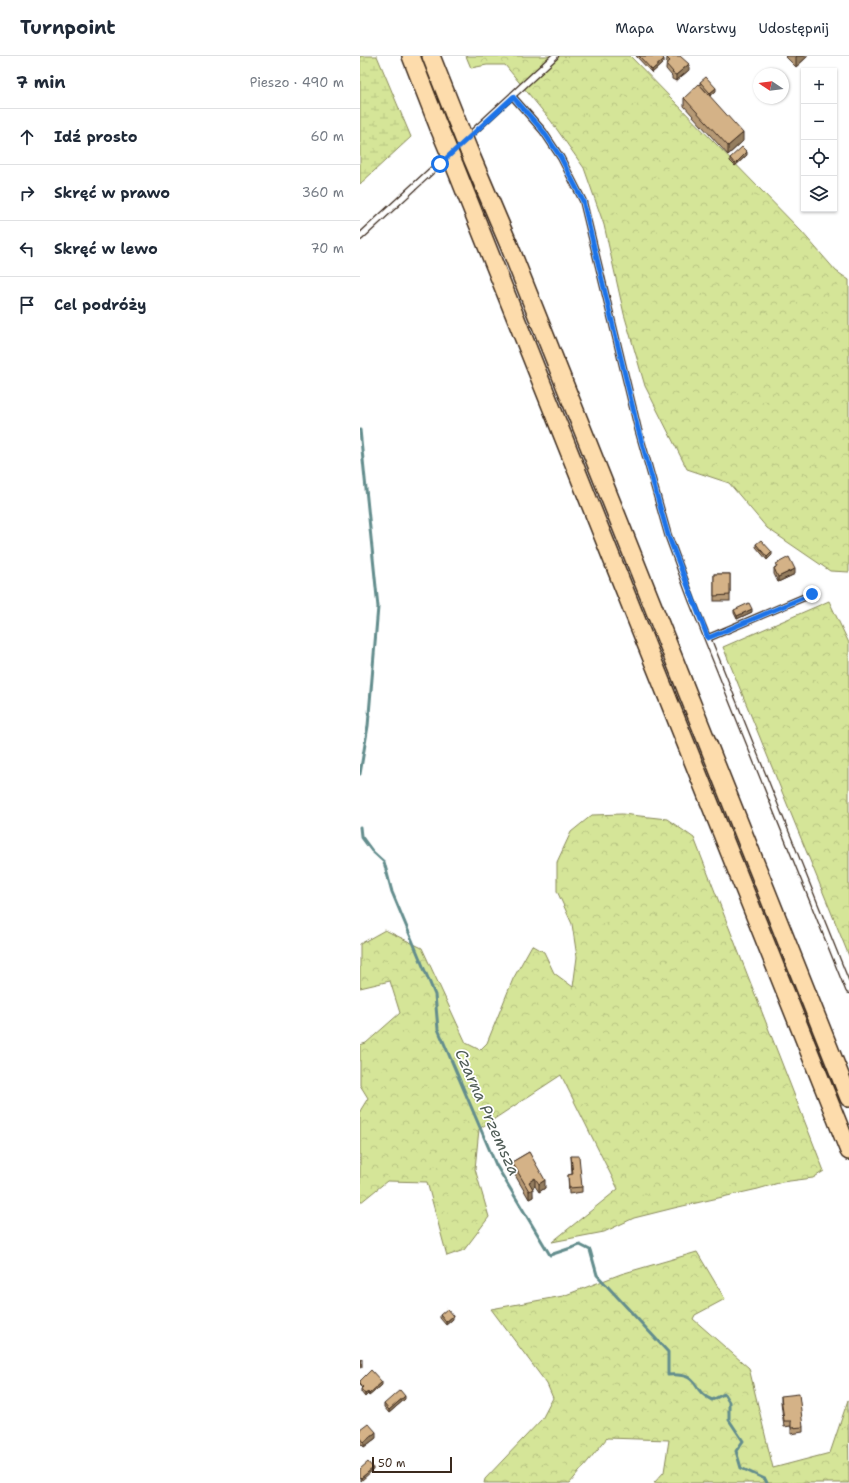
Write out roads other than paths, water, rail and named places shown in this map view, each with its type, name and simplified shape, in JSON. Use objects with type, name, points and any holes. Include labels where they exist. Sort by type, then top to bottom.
[{"type":"main road","points":[[411,56],[849,1151]]},
{"type":"main road","points":[[431,56],[511,252],[849,1098]]},
{"type":"lane","points":[[360,237],[556,56]]},
{"type":"lane","points":[[513,97],[543,131],[567,169],[583,201],[638,429],[668,535],[849,990]]},
{"type":"lane","points":[[708,638],[812,594]]},
{"type":"waterway","name":"Czarna Przemsza","points":[[360,430],[378,607],[368,726],[360,774]]},
{"type":"waterway","name":"Czarna Przemsza","points":[[360,827],[361,836],[372,851],[384,862],[392,892],[435,995],[438,1029],[496,1165],[550,1255],[580,1245],[590,1250],[597,1275],[668,1352],[668,1375],[679,1375],[691,1379],[700,1392],[712,1400],[724,1394],[729,1402],[729,1420],[743,1441],[736,1451],[741,1468],[765,1479],[767,1483]]}]
